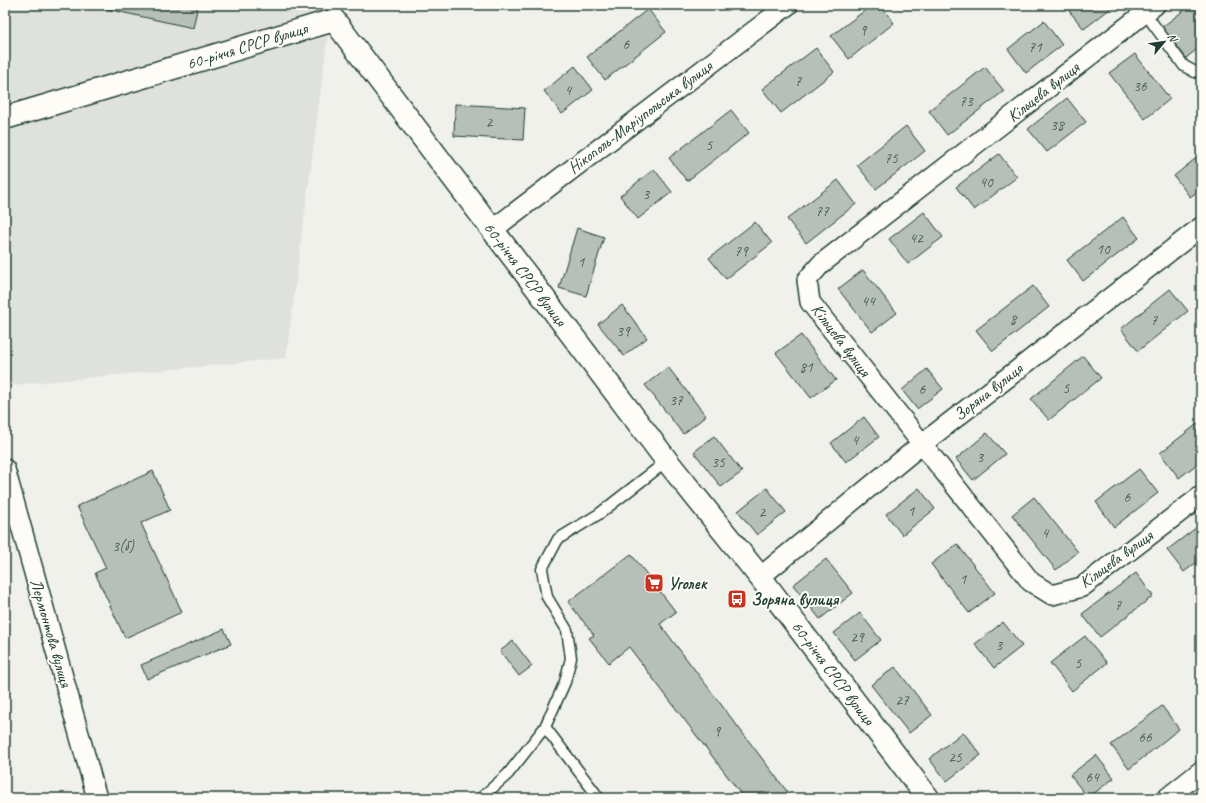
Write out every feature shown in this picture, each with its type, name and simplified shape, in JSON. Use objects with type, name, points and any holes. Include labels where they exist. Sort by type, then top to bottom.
[{"type":"street","name":"Нікополь-Маріупольська вулиця","points":[[492,230],[788,5]]},
{"type":"street","name":"Кільцева вулиця","points":[[1150,9],[821,264],[807,280],[810,302],[1031,582],[1052,595],[1082,587],[1201,496]]},
{"type":"street","name":"60-річчя СРСР вулиця","points":[[5,118],[336,13],[492,230],[667,461],[760,577],[928,798]]},
{"type":"street","name":"Зоряна вулиця","points":[[760,577],[922,444],[1201,227]]},
{"type":"street","name":"Лермонтова вулиця","points":[[5,469],[97,798]]},
{"type":"street","points":[[1167,798],[1201,771]]},
{"type":"lane","points":[[1150,9],[1184,66],[1195,72],[1201,71]]},
{"type":"lane","points":[[481,798],[508,774],[546,727],[565,682],[571,658],[567,630],[547,597],[542,569],[558,539],[599,514],[667,461]]},
{"type":"lane","points":[[546,727],[599,798]]},
{"type":"shaded area","points":[[5,5],[332,5],[286,358],[5,386]]},
{"type":"building","points":[[89,5],[198,5],[193,28]]},
{"type":"building","points":[[872,5],[880,5],[894,23],[849,59],[831,36]]},
{"type":"building","points":[[1115,5],[1084,29],[1065,6]]},
{"type":"building","points":[[1191,5],[1201,5],[1201,46],[1186,58],[1162,27]]},
{"type":"building","points":[[648,9],[666,32],[605,80],[587,57]]},
{"type":"building","points":[[1044,21],[1062,45],[1026,73],[1008,49]]},
{"type":"building","points":[[816,48],[834,72],[781,113],[762,89]]},
{"type":"building","points":[[1135,54],[1170,99],[1145,119],[1109,73]]},
{"type":"building","points":[[575,66],[593,90],[562,114],[544,91]]},
{"type":"building","points":[[985,67],[1004,91],[947,135],[929,111]]},
{"type":"building","points":[[1067,98],[1086,122],[1047,152],[1028,129]]},
{"type":"building","points":[[455,104],[525,108],[523,140],[454,136]]},
{"type":"building","points":[[731,110],[749,133],[687,181],[669,158]]},
{"type":"building","points":[[906,126],[925,151],[876,189],[857,165]]},
{"type":"building","points":[[999,154],[1017,177],[974,210],[956,187]]},
{"type":"building","points":[[1201,154],[1201,189],[1190,197],[1174,176]]},
{"type":"building","points":[[654,169],[672,192],[638,219],[620,196]]},
{"type":"building","points":[[838,180],[856,204],[806,243],[787,219]]},
{"type":"building","points":[[924,212],[943,237],[908,264],[889,239]]},
{"type":"building","points":[[1123,217],[1139,238],[1083,281],[1067,260]]},
{"type":"building","points":[[755,222],[772,243],[726,279],[709,258]]},
{"type":"building","points":[[577,228],[604,237],[586,296],[559,288]]},
{"type":"building","points":[[863,270],[897,313],[872,332],[838,289]]},
{"type":"building","points":[[1033,286],[1049,307],[993,351],[976,330]]},
{"type":"building","points":[[1170,289],[1188,311],[1138,351],[1121,329]]},
{"type":"building","points":[[622,305],[647,338],[624,356],[598,324]]},
{"type":"building","points":[[801,335],[836,380],[811,398],[776,353]]},
{"type":"building","points":[[1083,356],[1101,378],[1049,420],[1031,399]]},
{"type":"building","points":[[668,367],[706,416],[683,434],[645,385]]},
{"type":"building","points":[[927,369],[943,389],[917,409],[902,390]]},
{"type":"building","points":[[864,417],[879,437],[846,462],[831,443]]},
{"type":"building","points":[[1201,421],[1201,461],[1179,478],[1160,453]]},
{"type":"building","points":[[987,433],[1005,454],[973,480],[956,459]]},
{"type":"building","points":[[714,436],[742,472],[721,487],[694,452]]},
{"type":"building","points":[[1139,469],[1158,493],[1114,527],[1096,502]]},
{"type":"building","points":[[153,471],[170,510],[141,523],[182,612],[125,638],[95,573],[106,568],[77,506]]},
{"type":"building","points":[[767,488],[786,512],[757,535],[738,511]]},
{"type":"building","points":[[919,488],[935,509],[902,535],[886,514]]},
{"type":"building","points":[[1034,497],[1078,552],[1056,570],[1012,515]]},
{"type":"building","points":[[1201,524],[1201,559],[1184,572],[1167,550]]},
{"type":"building","points":[[957,544],[995,593],[969,613],[931,564]]},
{"type":"building","points":[[631,554],[676,612],[660,624],[792,798],[744,798],[629,647],[609,663],[589,638],[594,635],[568,602]]},
{"type":"building","points":[[826,559],[853,593],[820,619],[793,585]]},
{"type":"building","points":[[1136,573],[1153,596],[1100,637],[1082,614]]},
{"type":"building","points":[[860,613],[881,640],[855,660],[834,633]]},
{"type":"building","points":[[1003,622],[1022,646],[994,668],[975,644]]},
{"type":"building","points":[[224,629],[231,644],[147,679],[141,665]]},
{"type":"building","points":[[1085,636],[1107,663],[1072,691],[1050,663]]},
{"type":"building","points":[[513,641],[532,666],[519,676],[500,651]]},
{"type":"building","points":[[895,667],[932,715],[909,733],[871,685]]},
{"type":"building","points":[[1162,706],[1179,729],[1129,769],[1111,745]]},
{"type":"building","points":[[963,732],[981,755],[947,781],[929,759]]},
{"type":"building","points":[[1096,755],[1114,778],[1088,798],[1070,775]]},
{"type":"place","name":"Уголек","points":[[654,583]]},
{"type":"place","name":"Зоряна вулиця","points":[[737,599]]}]
